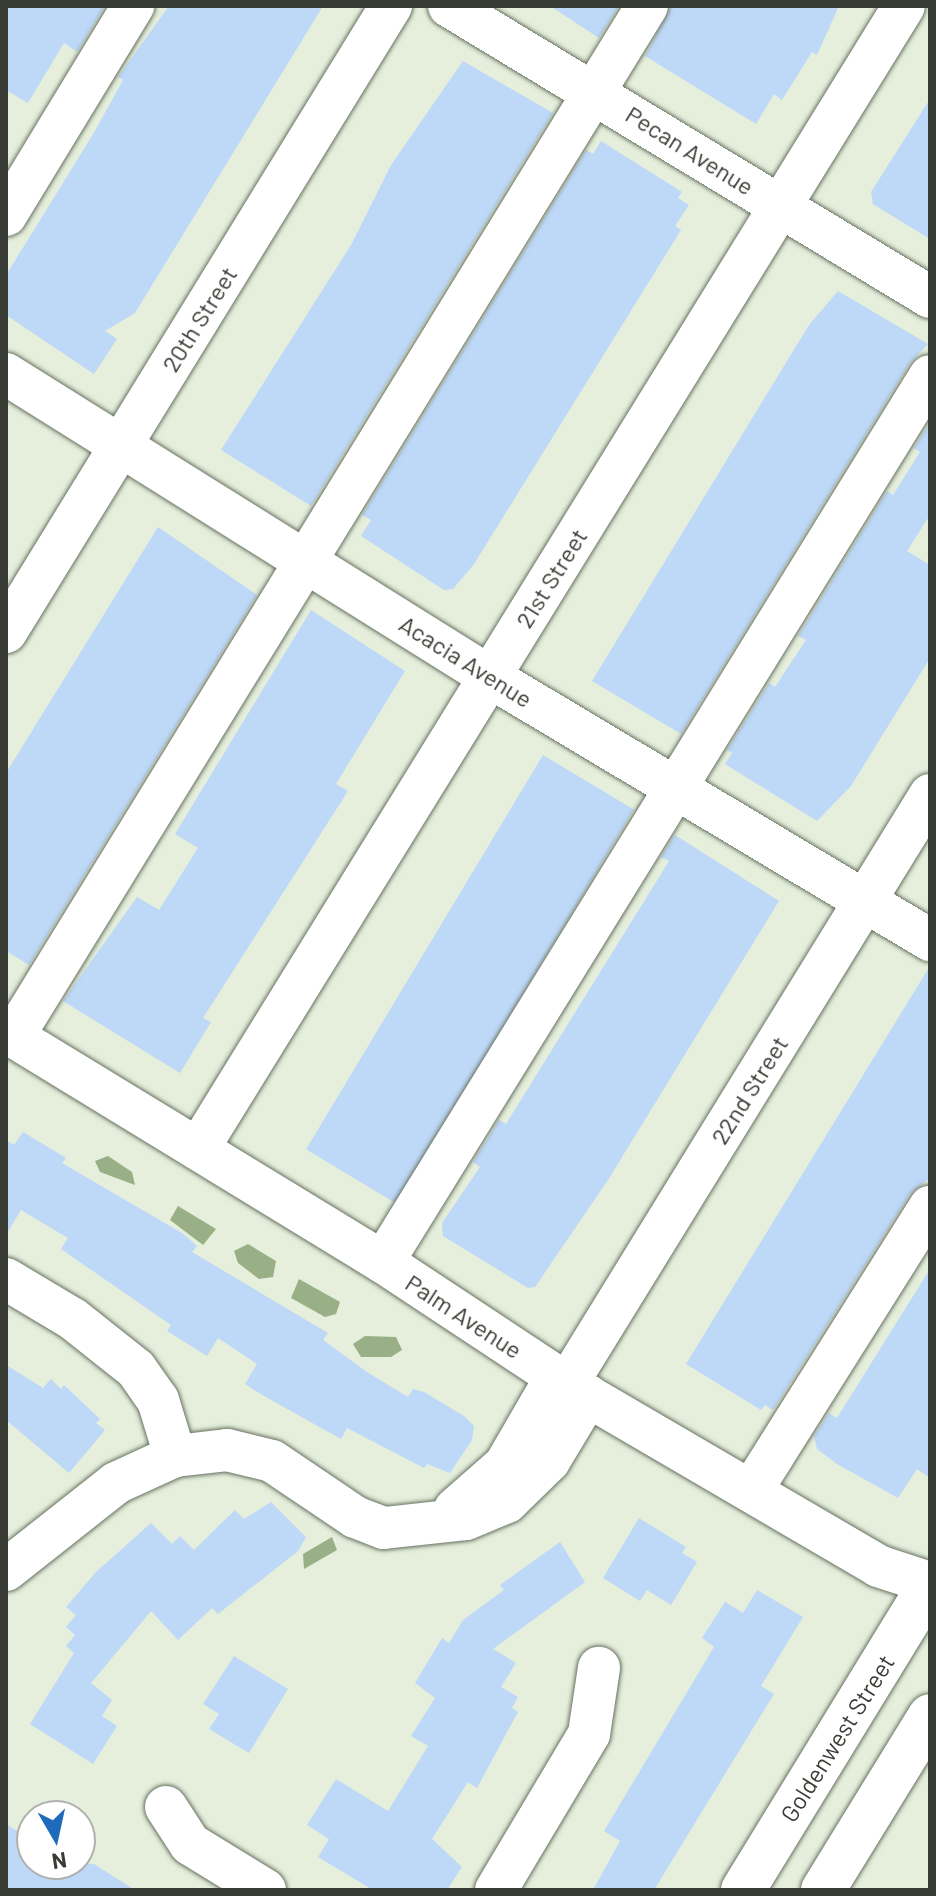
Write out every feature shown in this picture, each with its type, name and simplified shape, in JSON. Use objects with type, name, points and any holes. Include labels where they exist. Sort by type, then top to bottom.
[{"type":"main road","name":"Goldenwest Street","points":[[743,1890],[930,1584]]},
{"type":"main road","points":[[823,1890],[930,1716]]},
{"type":"street","points":[[6,215],[133,6]]},
{"type":"street","name":"20th Street","points":[[6,632],[391,6]]},
{"type":"street","name":"Pecan Avenue","points":[[449,6],[930,297]]},
{"type":"street","points":[[10,1035],[647,6]]},
{"type":"street","name":"21st Street","points":[[198,1149],[904,6]]},
{"type":"street","name":"Acacia Avenue","points":[[6,374],[490,677],[866,898],[930,940]]},
{"type":"street","points":[[383,1262],[674,784],[930,376]]},
{"type":"street","name":"22nd Street","points":[[175,1456],[250,1454],[290,1469],[369,1524],[431,1526],[491,1511],[516,1475],[930,795]]},
{"type":"street","name":"Palm Avenue","points":[[10,1035],[383,1262],[570,1386],[878,1566],[930,1584]]},
{"type":"street","points":[[751,1491],[930,1207]]},
{"type":"street","points":[[6,1279],[73,1319],[136,1369],[158,1400],[175,1456],[116,1483],[6,1570]]},
{"type":"street","points":[[496,1890],[589,1734],[599,1668]]},
{"type":"street","points":[[166,1807],[190,1844],[265,1890]]},
{"type":"shaded area","points":[[108,1156],[132,1172],[135,1185],[100,1172],[95,1161]]},
{"type":"shaded area","points":[[178,1206],[216,1229],[203,1245],[170,1220]]},
{"type":"shaded area","points":[[248,1244],[276,1261],[273,1277],[259,1279],[238,1263],[234,1251]]},
{"type":"shaded area","points":[[299,1279],[340,1302],[336,1314],[325,1317],[291,1298]]},
{"type":"shaded area","points":[[365,1336],[396,1337],[402,1350],[391,1357],[361,1357],[353,1344]]},
{"type":"shaded area","points":[[332,1537],[337,1550],[304,1569],[303,1554]]},
{"type":"building","points":[[6,6],[105,6],[77,52],[64,43],[28,103],[6,90]]},
{"type":"building","points":[[169,6],[323,6],[135,313],[105,331],[117,339],[94,374],[6,315],[6,275],[92,136],[123,80],[118,77]]},
{"type":"building","points":[[550,6],[619,6],[599,38]]},
{"type":"building","points":[[671,6],[839,6],[817,55],[812,52],[782,100],[774,94],[756,124],[645,56]]},
{"type":"building","points":[[463,61],[553,113],[311,506],[221,450],[351,245],[391,165]]},
{"type":"building","points":[[930,99],[930,239],[873,204],[871,192]]},
{"type":"building","points":[[601,141],[682,192],[678,198],[689,205],[675,226],[681,230],[474,564],[453,589],[444,590],[361,536],[371,520],[362,515],[586,150],[593,154]]},
{"type":"building","points":[[838,291],[928,344],[910,363],[681,734],[592,681],[809,325]]},
{"type":"building","points":[[930,422],[930,515],[907,551],[930,565],[930,658],[851,786],[817,821],[725,764],[732,753],[727,750],[769,683],[775,687],[806,640],[798,636],[887,491],[893,495],[920,452],[914,448]]},
{"type":"building","points":[[158,527],[257,595],[29,965],[6,951],[6,773]]},
{"type":"building","points":[[311,610],[405,671],[336,784],[348,791],[203,1018],[211,1022],[180,1073],[63,1001],[137,897],[159,910],[198,848],[175,834]]},
{"type":"building","points":[[543,755],[634,810],[397,1204],[306,1149]]},
{"type":"building","points":[[675,835],[779,901],[608,1180],[535,1287],[528,1288],[443,1236],[442,1223],[480,1167],[473,1162],[499,1120],[506,1124],[669,861],[661,857]]},
{"type":"building","points":[[930,966],[930,1178],[910,1194],[773,1410],[765,1405],[761,1410],[686,1364]]},
{"type":"building","points":[[23,1132],[66,1158],[62,1163],[182,1233],[197,1246],[192,1252],[328,1333],[323,1340],[367,1372],[408,1397],[413,1389],[424,1392],[464,1416],[474,1426],[472,1440],[450,1473],[427,1464],[424,1468],[347,1428],[341,1439],[264,1396],[245,1384],[257,1364],[218,1338],[207,1356],[167,1331],[171,1325],[61,1249],[68,1238],[21,1210],[6,1235],[6,1140],[14,1145]]},
{"type":"building","points":[[930,1269],[930,1478],[917,1469],[898,1498],[837,1464],[817,1449],[814,1436],[829,1413],[837,1418]]},
{"type":"building","points":[[6,1365],[43,1388],[51,1379],[61,1389],[64,1385],[100,1419],[96,1423],[105,1430],[69,1473],[6,1420]]},
{"type":"building","points":[[271,1502],[306,1537],[298,1551],[218,1614],[212,1608],[178,1640],[151,1611],[91,1683],[112,1700],[102,1716],[117,1726],[93,1764],[30,1724],[74,1653],[66,1646],[75,1635],[66,1627],[76,1615],[66,1607],[96,1572],[151,1523],[172,1544],[180,1536],[194,1550],[235,1510],[244,1519]]},
{"type":"building","points":[[639,1518],[686,1547],[682,1553],[697,1562],[671,1605],[647,1590],[640,1601],[603,1578]]},
{"type":"building","points":[[560,1542],[585,1582],[493,1649],[516,1663],[501,1687],[518,1697],[512,1708],[518,1712],[477,1788],[468,1782],[432,1839],[462,1867],[447,1890],[373,1890],[318,1857],[329,1839],[307,1825],[336,1779],[388,1811],[428,1746],[411,1736],[435,1698],[415,1683],[442,1638],[449,1643],[463,1620],[504,1590],[500,1585]]},
{"type":"building","points":[[757,1590],[803,1617],[761,1686],[774,1694],[654,1890],[593,1890],[620,1841],[604,1831],[714,1647],[702,1638],[725,1602],[743,1613]]},
{"type":"building","points":[[234,1656],[288,1689],[249,1753],[209,1729],[219,1714],[203,1704]]},
{"type":"building","points":[[6,1824],[16,1830],[16,1880],[96,1880],[96,1865],[135,1890],[6,1890]]}]
